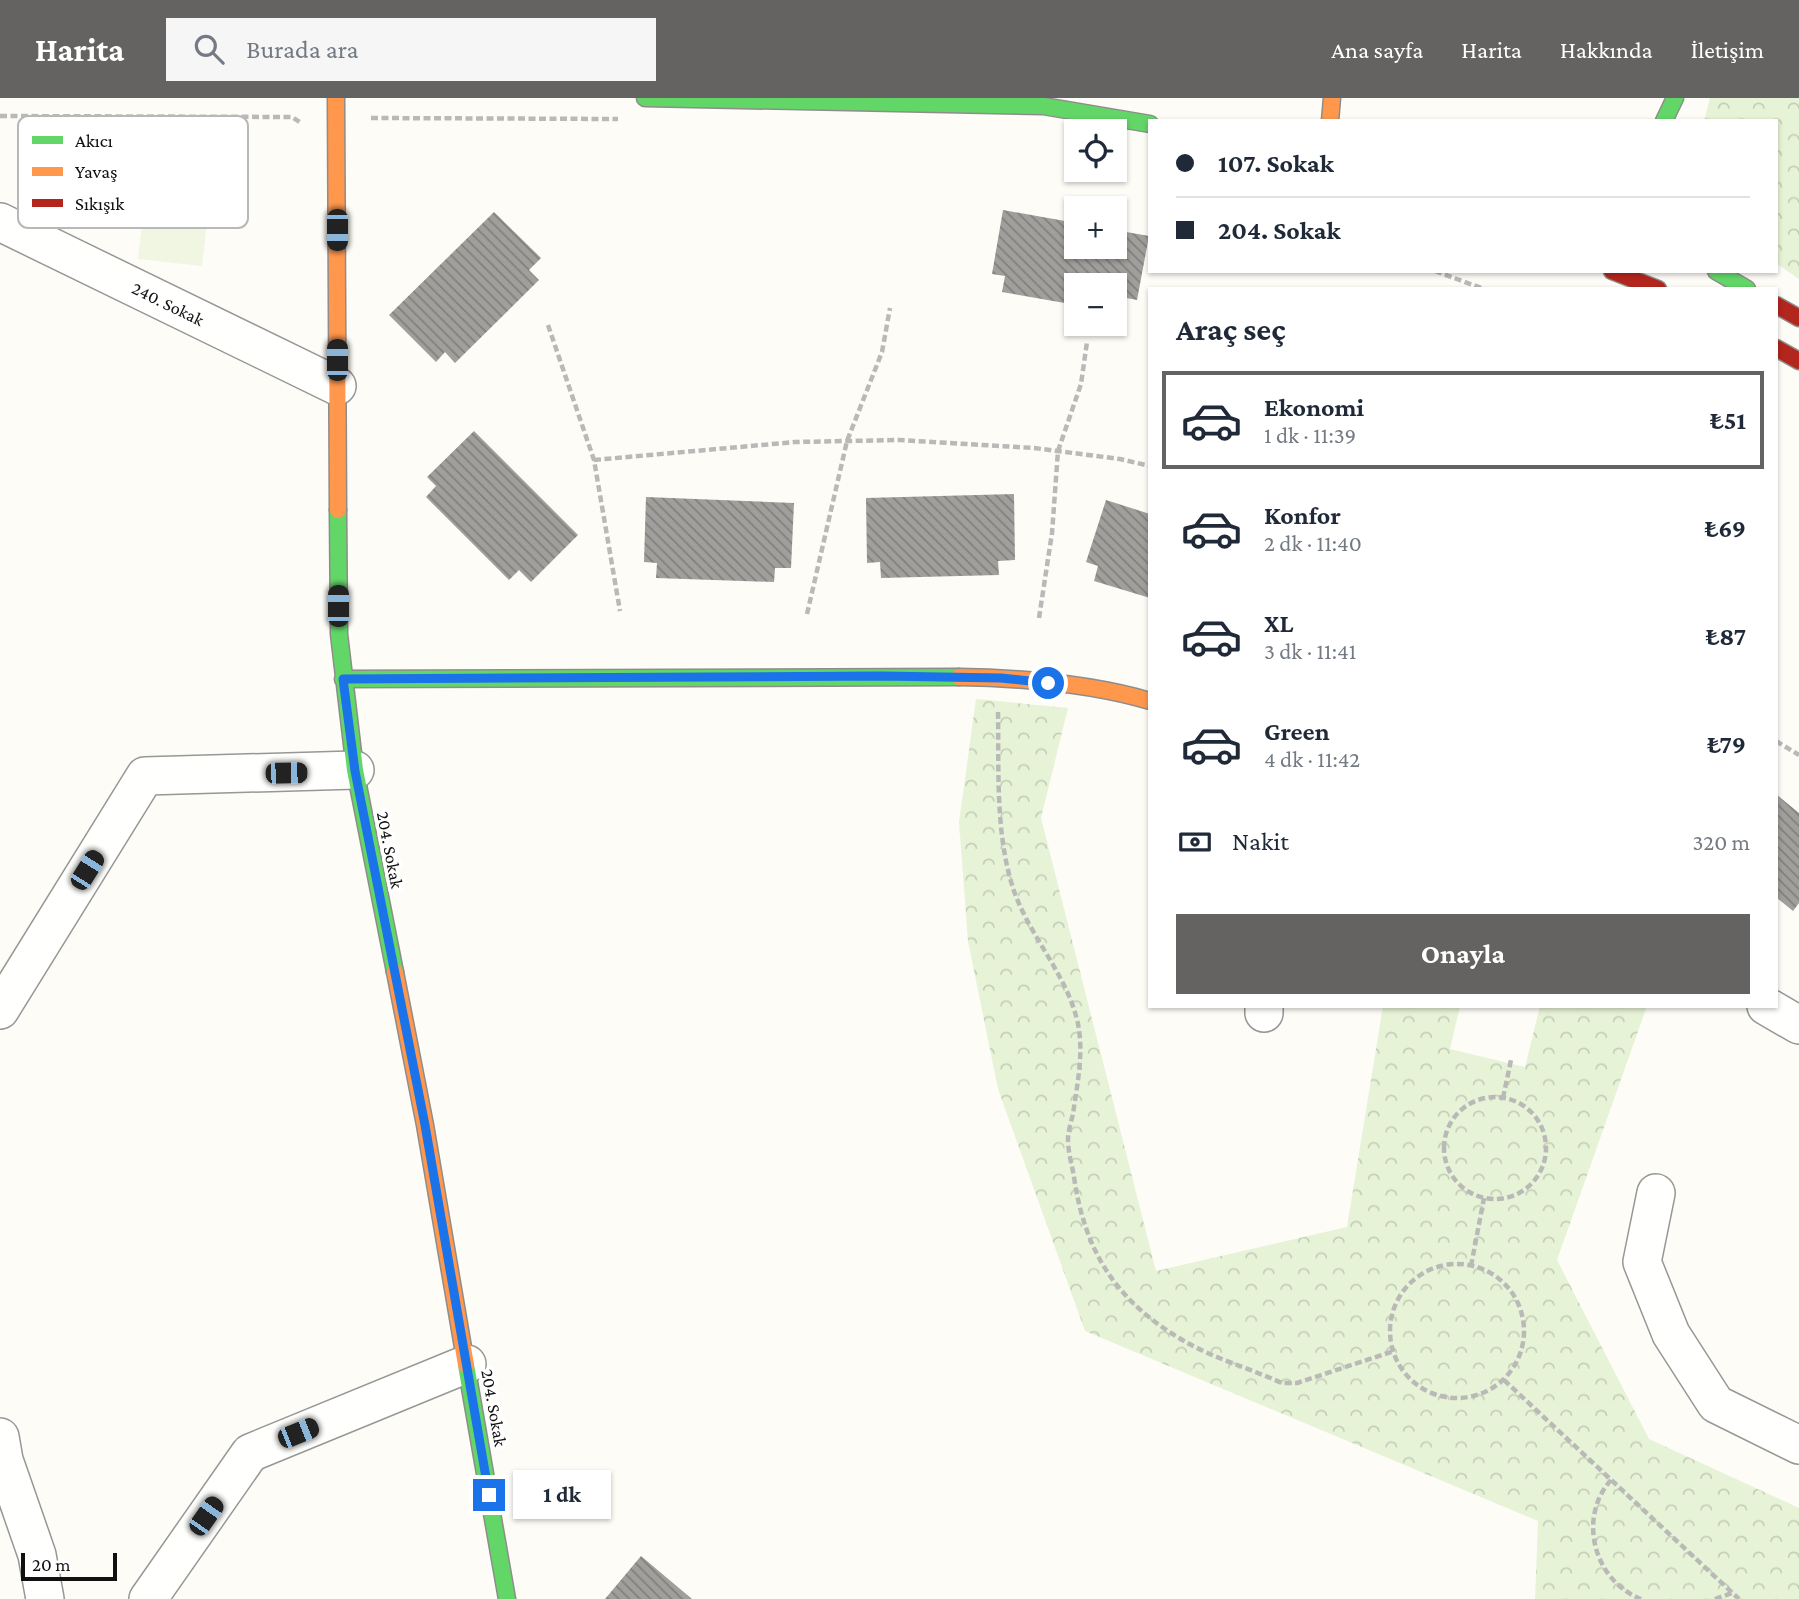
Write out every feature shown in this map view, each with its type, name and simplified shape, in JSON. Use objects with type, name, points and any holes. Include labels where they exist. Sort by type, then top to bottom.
[{"type":"street","name":"204. Sokak","points":[[336,98],[339,634],[343,679],[355,771],[425,1125],[507,1599]]},
{"type":"street","points":[[645,98],[1043,106],[1148,124]]},
{"type":"street","points":[[1330,119],[1332,98]]},
{"type":"street","points":[[1665,119],[1675,98]]},
{"type":"street","name":"240. Sokak","points":[[0,222],[337,386]]},
{"type":"street","points":[[1617,273],[1653,287]]},
{"type":"street","points":[[1719,273],[1744,287]]},
{"type":"street","points":[[1778,306],[1799,318]]},
{"type":"street","points":[[1778,349],[1799,361]]},
{"type":"street","points":[[343,679],[882,676],[1001,678],[1117,691],[1148,700]]},
{"type":"street","points":[[0,1010],[145,776],[355,771]]},
{"type":"street","points":[[1769,1008],[1799,1025]]},
{"type":"street","points":[[1656,1193],[1642,1262],[1671,1335],[1716,1404],[1799,1445]]},
{"type":"street","points":[[148,1599],[250,1453],[467,1364]]},
{"type":"street","points":[[0,1437],[4,1460],[37,1555],[45,1599]]},
{"type":"path","points":[[0,116],[18,116]]},
{"type":"path","points":[[248,117],[292,117],[308,127]]},
{"type":"path","points":[[1440,273],[1479,287]]},
{"type":"path","points":[[807,614],[847,441],[883,352],[890,308]]},
{"type":"path","points":[[548,325],[594,460],[620,611]]},
{"type":"path","points":[[1039,618],[1052,533],[1058,451],[1081,384],[1087,342]]},
{"type":"path","points":[[594,460],[795,442],[899,440],[1058,451],[1148,466]]},
{"type":"path","points":[[1001,678],[998,701],[999,762],[1005,859],[1027,924],[1045,950],[1078,1023],[1078,1077],[1068,1139],[1086,1234],[1104,1270],[1137,1309],[1185,1342],[1282,1382],[1297,1383],[1394,1351]]},
{"type":"path","points":[[1778,742],[1799,755]]},
{"type":"path","points":[[1503,1098],[1511,1060]]},
{"type":"path","points":[[1488,1098],[1503,1098],[1521,1104],[1534,1114],[1546,1143],[1545,1159],[1539,1174],[1529,1187],[1516,1195],[1500,1199],[1484,1198],[1468,1191],[1454,1179],[1446,1164],[1444,1146],[1448,1129],[1457,1113],[1472,1103],[1488,1098]]},
{"type":"path","points":[[1471,1266],[1484,1198]]},
{"type":"path","points":[[1454,1264],[1471,1266],[1498,1278],[1514,1294],[1523,1315],[1524,1339],[1518,1361],[1504,1380],[1487,1392],[1466,1398],[1445,1397],[1425,1390],[1408,1377],[1390,1339],[1391,1318],[1399,1298],[1412,1281],[1432,1269],[1454,1264]]},
{"type":"path","points":[[1504,1380],[1738,1599]]},
{"type":"path","points":[[1611,1480],[1601,1491],[1591,1528],[1603,1565],[1615,1584],[1641,1599]]},
{"type":"path","points":[[1714,1599],[1732,1593]]},
{"type":"green space","points":[[1710,98],[1799,98],[1799,279],[1778,264],[1778,119],[1705,119]]},
{"type":"green space","points":[[142,228],[206,228],[202,266],[138,259]]},
{"type":"green space","points":[[976,699],[1068,708],[1041,818],[1156,1271],[1347,1227],[1383,1008],[1460,1008],[1450,1049],[1525,1067],[1540,1008],[1646,1008],[1557,1260],[1649,1439],[1799,1508],[1799,1599],[1535,1599],[1538,1521],[1085,1331],[998,1089],[968,941],[959,822]]},
{"type":"building","points":[[1003,210],[1064,221],[1064,259],[1127,259],[1127,232],[1148,236],[1137,300],[1127,298],[1127,273],[1064,273],[1064,303],[1002,292],[1005,276],[992,274]]},
{"type":"building","points":[[494,212],[541,258],[529,270],[539,280],[455,363],[445,352],[436,362],[389,315]]},
{"type":"building","points":[[474,431],[578,535],[531,582],[519,570],[509,580],[426,497],[436,486],[427,477]]},
{"type":"building","points":[[1014,494],[1015,560],[998,561],[999,575],[881,578],[880,562],[867,563],[866,498]]},
{"type":"building","points":[[646,497],[794,503],[791,568],[775,568],[774,582],[656,578],[657,563],[644,562]]},
{"type":"building","points":[[1106,500],[1148,513],[1148,597],[1094,581],[1098,566],[1086,562]]},
{"type":"building","points":[[1778,796],[1799,813],[1799,903],[1793,911],[1778,899]]},
{"type":"building","points":[[641,1556],[692,1599],[605,1599]]},
{"type":"traffic: fast","points":[[645,98],[1043,106],[1148,124]]},
{"type":"traffic: fast","points":[[1665,119],[1675,98]]},
{"type":"traffic: fast","points":[[1719,273],[1744,287]]},
{"type":"traffic: fast","points":[[338,510],[339,634],[355,770],[395,972]]},
{"type":"traffic: fast","points":[[343,679],[959,677]]},
{"type":"traffic: fast","points":[[466,1365],[507,1599]]},
{"type":"traffic: slow","points":[[336,98],[338,510]]},
{"type":"traffic: slow","points":[[1330,119],[1332,98]]},
{"type":"traffic: slow","points":[[959,677],[1055,683],[1148,700]]},
{"type":"traffic: slow","points":[[395,972],[425,1125],[466,1365]]},
{"type":"traffic: jam","points":[[1617,273],[1653,287]]},
{"type":"traffic: jam","points":[[1778,306],[1799,318]]},
{"type":"traffic: jam","points":[[1778,349],[1799,361]]},
{"type":"route","points":[[489,1495],[425,1125],[355,771],[343,679],[882,676],[1001,678],[1048,683]]}]
